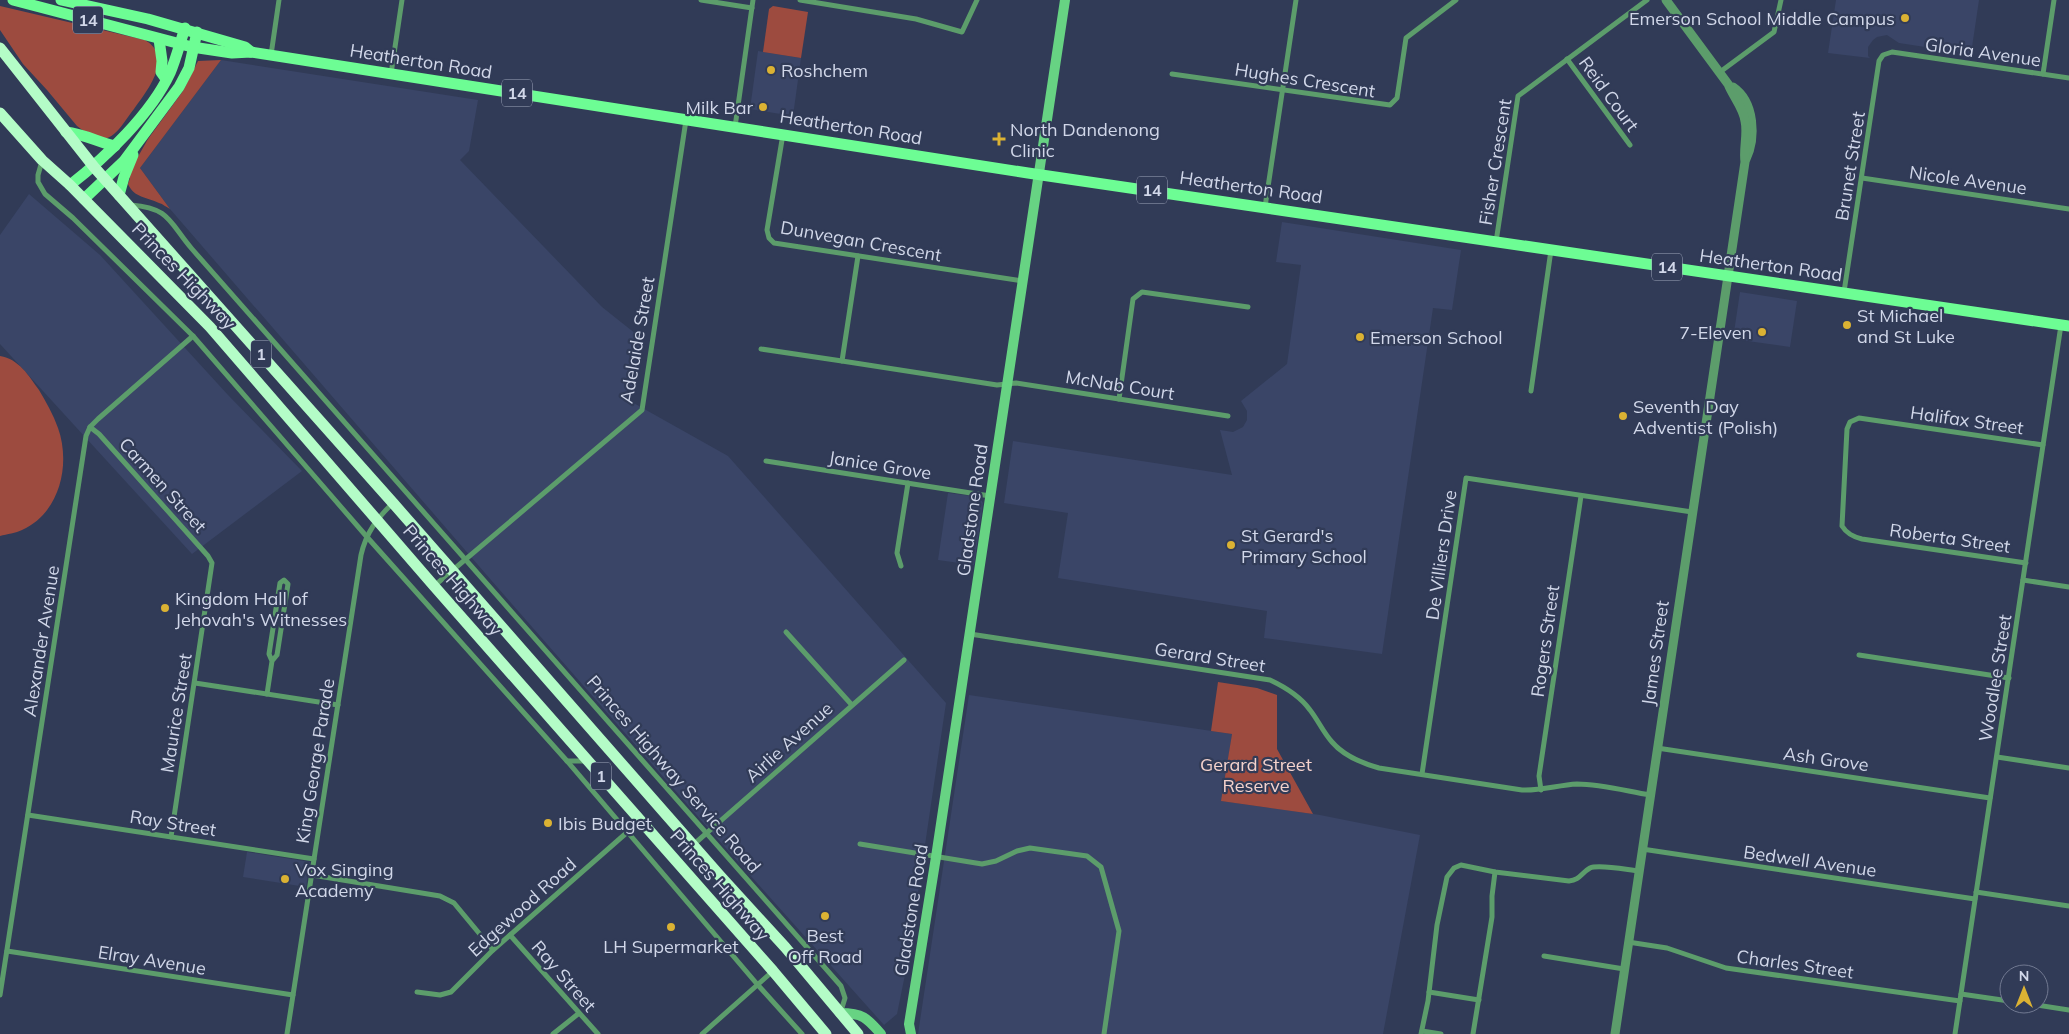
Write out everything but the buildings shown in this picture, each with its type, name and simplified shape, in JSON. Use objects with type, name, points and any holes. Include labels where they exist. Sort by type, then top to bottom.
[{"type":"highway","name":"Princes Highway","points":[[0,48],[94,167],[785,947],[858,1034]]},
{"type":"highway","name":"Princes Highway","points":[[0,113],[42,160],[70,185],[210,326],[434,586],[773,971],[826,1034]]},
{"type":"main road","name":"Heatherton Road","points":[[61,0],[185,28],[245,46],[251,52]]},
{"type":"main road","name":"Gladstone Road","points":[[903,1034],[910,1029],[1065,0]]},
{"type":"main road","name":"Heatherton Road","points":[[15,1],[159,39],[232,54],[251,52],[1039,174],[2065,326]]},
{"type":"main road","points":[[70,185],[94,167],[145,111],[166,79],[185,28]]},
{"type":"main road","points":[[84,199],[124,161],[179,87],[189,68],[192,47],[197,32]]},
{"type":"main road","points":[[159,39],[162,61],[161,72],[166,79]]},
{"type":"main road","points":[[66,132],[82,134],[96,142],[115,146]]},
{"type":"main road","points":[[119,195],[124,177],[132,160],[134,148]]},
{"type":"main road","points":[[840,1013],[861,1015],[881,1034]]},
{"type":"street","points":[[271,56],[279,0]]},
{"type":"street","points":[[391,74],[402,0]]},
{"type":"street","points":[[701,0],[752,8]]},
{"type":"street","points":[[734,127],[753,0]]},
{"type":"street","points":[[800,0],[916,19],[962,32],[977,0]]},
{"type":"street","points":[[1266,207],[1296,0]]},
{"type":"street","name":"Hughes Crescent","points":[[1172,74],[1387,106],[1393,104],[1396,98],[1406,38],[1456,0]]},
{"type":"street","name":"Fisher Crescent","points":[[1496,242],[1518,96],[1647,0]]},
{"type":"street","name":"James Street","points":[[1614,1034],[1745,162],[1746,121],[1741,107],[1720,72],[1666,0]]},
{"type":"street","points":[[1720,72],[1774,32],[1781,0]]},
{"type":"street","points":[[2043,74],[2054,0]]},
{"type":"street","name":"Gloria Avenue","points":[[1892,52],[2069,78]]},
{"type":"street","name":"Brunet Street","points":[[1844,293],[1879,61],[1883,55],[1892,52]]},
{"type":"street","name":"Reid Court","points":[[1567,59],[1630,145]]},
{"type":"street","name":"Adelaide Street","points":[[434,586],[642,410],[686,120]]},
{"type":"street","name":"Dunvegan Crescent","points":[[783,134],[768,230],[769,238],[777,244],[1023,281]]},
{"type":"street","name":"Princes Highway","points":[[42,160],[38,182],[45,194],[73,218],[193,336],[367,537],[567,761],[802,1034]]},
{"type":"street","name":"Nicole Avenue","points":[[1862,178],[2069,209]]},
{"type":"street","name":"Princes Highway","points":[[128,205],[145,206],[160,211],[465,560]]},
{"type":"street","points":[[1531,391],[1550,250]]},
{"type":"street","points":[[842,362],[858,256]]},
{"type":"street","points":[[1119,399],[1133,299],[1142,292],[1248,307]]},
{"type":"street","name":"Woodlee Street","points":[[1955,1034],[2043,445],[2065,326]]},
{"type":"street","points":[[90,427],[193,336]]},
{"type":"street","name":"McNab Court","points":[[761,350],[997,385],[1016,383],[1228,416]]},
{"type":"street","name":"Halifax Street","points":[[1870,540],[1855,538],[1846,532],[1842,526],[1847,429],[1850,422],[1859,418],[2043,445]]},
{"type":"street","name":"Carmen Street","points":[[90,427],[131,470],[208,556],[212,563]]},
{"type":"street","name":"Alexander Avenue","points":[[0,995],[86,436],[90,427]]},
{"type":"street","name":"Janice Grove","points":[[766,461],[990,496]]},
{"type":"street","name":"De Villiers Drive","points":[[1422,774],[1466,478],[1692,512]]},
{"type":"street","points":[[901,566],[897,553],[908,483]]},
{"type":"street","name":"Rogers Street","points":[[1541,790],[1539,776],[1581,496]]},
{"type":"street","name":"King George Parade","points":[[288,1034],[361,555],[367,537],[377,518],[393,503]]},
{"type":"street","name":"Roberta Street","points":[[1870,540],[2026,563]]},
{"type":"street","name":"Princes Highway Service Road","points":[[465,560],[708,833],[841,986],[845,998],[840,1013]]},
{"type":"street","name":"Maurice Street","points":[[171,836],[212,563]]},
{"type":"street","points":[[267,694],[272,661],[277,655],[288,584],[284,580],[280,582],[269,654],[272,661]]},
{"type":"street","points":[[2024,580],[2069,587]]},
{"type":"street","points":[[786,632],[852,704]]},
{"type":"street","name":"Gerard Street","points":[[970,634],[1270,680],[1300,699],[1310,709],[1332,742],[1350,756],[1379,768],[1522,790],[1541,790],[1583,784],[1650,795]]},
{"type":"street","points":[[1859,655],[2009,678]]},
{"type":"street","name":"Airlie Avenue","points":[[693,845],[904,660]]},
{"type":"street","points":[[195,682],[338,705]]},
{"type":"street","name":"Ash Grove","points":[[1657,748],[1990,798]]},
{"type":"street","points":[[1997,757],[2069,768]]},
{"type":"street","points":[[567,761],[588,761]]},
{"type":"street","name":"Ray Street","points":[[28,815],[314,859]]},
{"type":"street","name":"Edgewood Road","points":[[416,992],[440,995],[451,992],[493,950],[640,820]]},
{"type":"street","points":[[860,844],[982,864],[996,861],[1017,851],[1030,848],[1087,856],[1101,867],[1119,931],[1104,1034]]},
{"type":"street","name":"Bedwell Avenue","points":[[1642,849],[1975,899]]},
{"type":"street","points":[[1441,1034],[1422,1033],[1437,925],[1450,873],[1457,866],[1461,865],[1495,872],[1569,881],[1580,878],[1586,871],[1595,867],[1639,872]]},
{"type":"street","points":[[1473,1034],[1492,917],[1495,872]]},
{"type":"street","points":[[312,875],[440,896],[454,903],[493,950]]},
{"type":"street","points":[[1976,892],[2069,906]]},
{"type":"street","name":"Ray Street","points":[[510,935],[578,1014],[598,1034]]},
{"type":"street","name":"Charles Street","points":[[1628,942],[1668,948],[1726,968],[1960,1001]]},
{"type":"street","name":"Elray Avenue","points":[[7,951],[293,995]]},
{"type":"street","points":[[1544,956],[1624,968]]},
{"type":"street","points":[[702,1034],[773,971]]},
{"type":"street","points":[[1429,992],[1479,1000]]},
{"type":"street","points":[[1961,994],[1999,1000]]},
{"type":"street","points":[[2049,1007],[2069,1010]]},
{"type":"street","points":[[553,1034],[578,1014]]},
{"type":"shaded area","name":"Emerson School Middle Campus","points":[[1836,0],[1979,0],[1971,54],[1899,43],[1887,35],[1873,40],[1868,47],[1868,56],[1870,58],[1828,53]]},
{"type":"shaded area","points":[[758,51],[801,58],[793,116],[750,109]]},
{"type":"shaded area","points":[[221,60],[478,100],[469,151],[460,160],[602,307],[641,338],[630,401],[728,456],[946,703],[908,960],[897,1014],[884,1025],[708,828],[491,580],[170,209],[140,168]]},
{"type":"shaded area","points":[[29,194],[100,255],[228,395],[302,471],[192,554],[0,344],[0,235]]},
{"type":"shaded area","points":[[1282,222],[1461,250],[1452,310],[1433,308],[1382,654],[1264,638],[1267,611],[1058,578],[1068,513],[1004,503],[1013,441],[1232,475],[1220,430],[1233,432],[1243,427],[1247,420],[1247,411],[1241,401],[1287,364],[1301,265],[1276,262]]},
{"type":"shaded area","name":"7-Eleven","points":[[1740,292],[1797,301],[1790,347],[1733,339]]},
{"type":"shaded area","points":[[948,493],[979,497],[983,503],[974,565],[938,560]]},
{"type":"shaded area","points":[[969,695],[1232,734],[1222,801],[1320,815],[1420,835],[1383,1034],[918,1034]]},
{"type":"shaded area","points":[[247,852],[310,862],[306,887],[243,877]]},
{"type":"green space","points":[[0,6],[145,40],[153,47],[157,55],[158,64],[156,74],[146,93],[118,131],[105,139],[85,132],[77,126],[23,64],[0,30]]},
{"type":"green space","points":[[773,6],[808,12],[801,58],[763,52],[769,9]]},
{"type":"green space","points":[[221,60],[140,168],[170,209],[160,203],[137,195],[128,184],[130,178],[127,176],[148,139],[183,91],[198,61]]},
{"type":"green space","points":[[0,356],[18,364],[39,390],[58,428],[62,442],[63,457],[59,486],[54,500],[45,512],[35,522],[22,530],[0,536]]},
{"type":"green space","name":"Gerard Street Reserve","points":[[1218,682],[1257,688],[1277,695],[1277,749],[1313,814],[1221,801],[1232,734],[1211,731]]},
{"type":"place","name":"Emerson School Middle Campus","points":[[1905,18]]},
{"type":"place","name":"Roshchem","points":[[771,70]]},
{"type":"place","name":"Milk Bar","points":[[763,107]]},
{"type":"place","name":"North Dandenong Clinic","points":[[999,139]]},
{"type":"place","name":"St Michael and St Luke","points":[[1847,325]]},
{"type":"place","name":"7-Eleven","points":[[1762,332]]},
{"type":"place","name":"Emerson School","points":[[1360,337]]},
{"type":"place","name":"Seventh Day Adventist (Polish)","points":[[1623,416]]},
{"type":"place","name":"St Gerard's Primary School","points":[[1231,545]]},
{"type":"place","name":"Kingdom Hall of Jehovah's Witnesses","points":[[165,608]]},
{"type":"place","name":"Ibis Budget","points":[[548,823]]},
{"type":"place","name":"Vox Singing Academy","points":[[285,879]]},
{"type":"place","name":"Best Off Road","points":[[825,916]]},
{"type":"place","name":"LH Supermarket","points":[[671,927]]}]
